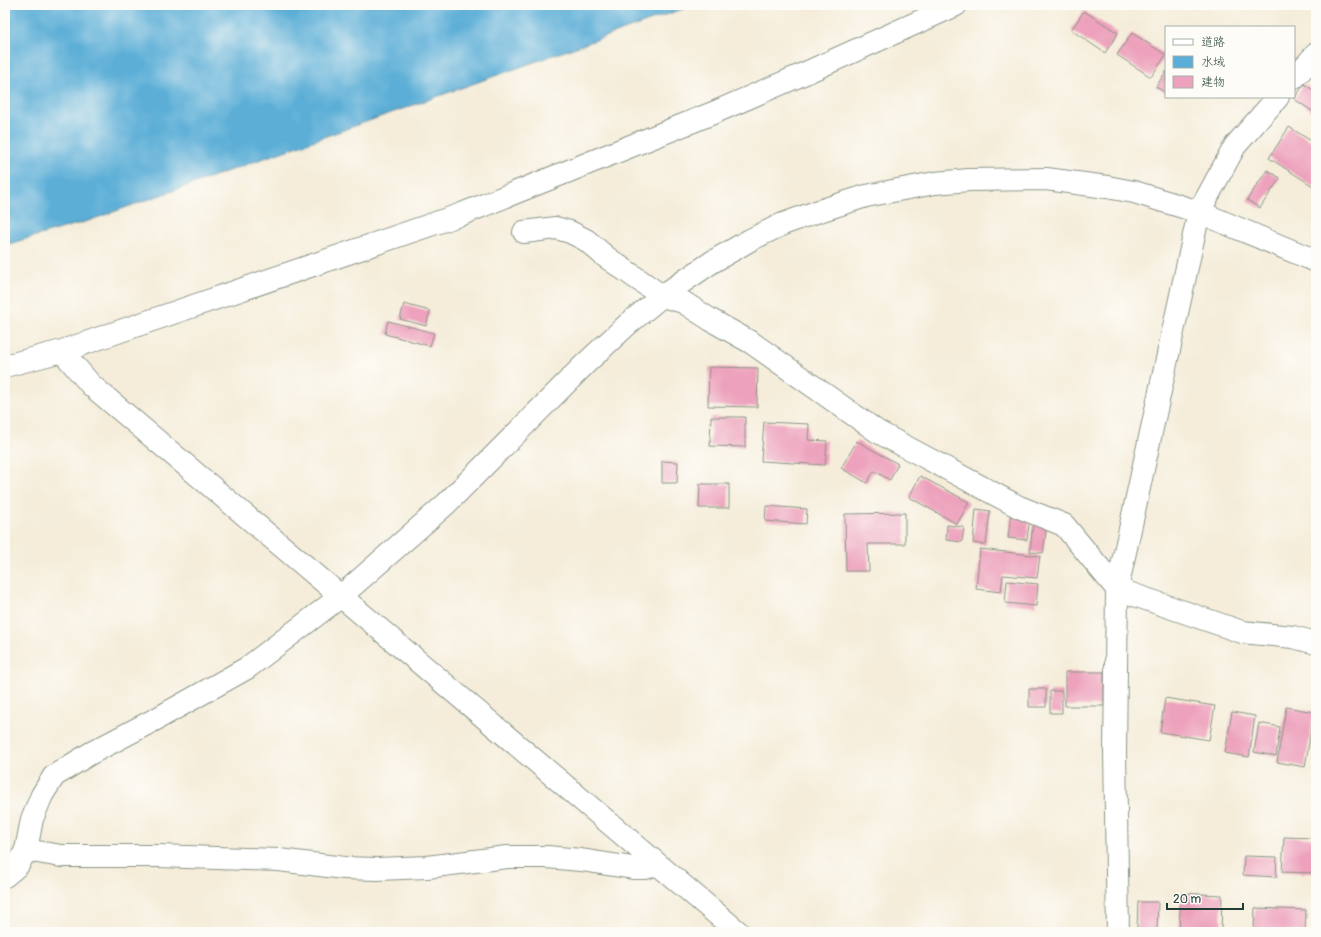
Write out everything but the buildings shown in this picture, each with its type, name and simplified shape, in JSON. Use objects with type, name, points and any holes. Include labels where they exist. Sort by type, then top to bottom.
[{"type":"street","points":[[5,366],[62,351],[462,214],[705,116],[802,75],[956,5]]},
{"type":"street","points":[[1295,77],[1316,54]]},
{"type":"street","points":[[1118,932],[1115,751],[1117,589],[1198,212],[1235,146],[1277,98]]},
{"type":"street","points":[[5,876],[18,865],[26,850],[32,819],[42,795],[54,776],[91,753],[158,718],[247,668],[340,597],[446,504],[584,365],[628,324],[662,296],[712,262],[750,240],[783,224],[866,196],[935,184],[970,180],[1046,179],[1134,192],[1198,212],[1316,262]]},
{"type":"street","points":[[524,232],[556,228],[570,232],[586,240],[606,257],[662,296],[683,302],[752,344],[878,432],[1019,507],[1064,525],[1117,589],[1242,632],[1293,637],[1316,643]]},
{"type":"street","points":[[62,351],[91,385],[738,932]]},
{"type":"street","points":[[26,850],[61,856],[158,856],[279,860],[344,868],[377,869],[427,867],[507,857],[547,857],[580,860],[633,868],[646,868],[657,864]]},
{"type":"water","points":[[5,5],[694,5],[88,221],[5,245]]}]
